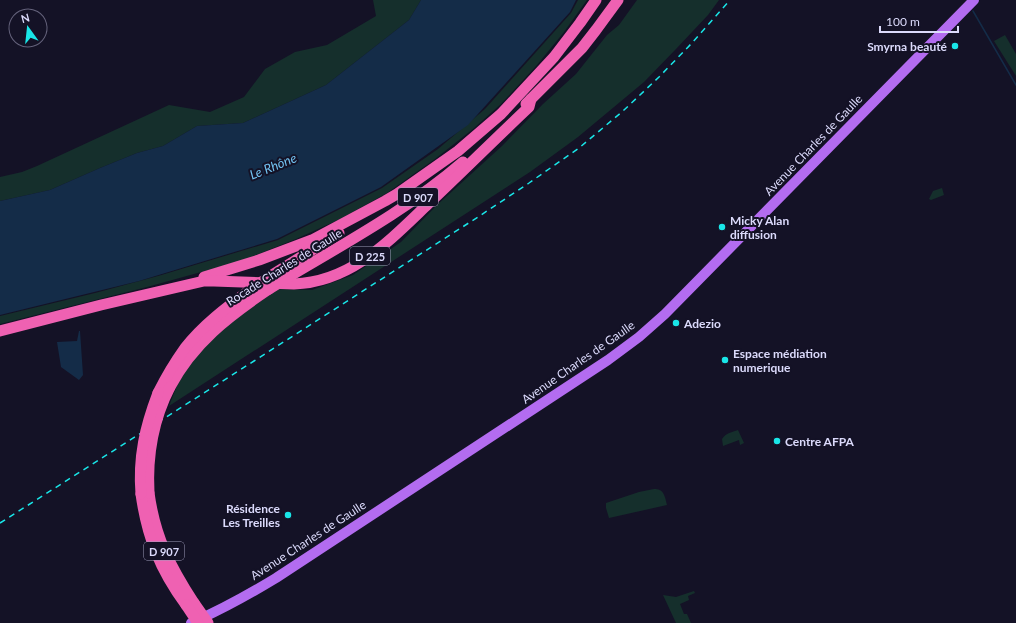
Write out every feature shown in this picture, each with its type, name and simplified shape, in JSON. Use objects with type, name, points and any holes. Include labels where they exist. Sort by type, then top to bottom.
[{"type":"highway","name":"D 907","points":[[397,194],[458,151],[501,114],[554,57],[596,0]]},
{"type":"highway","name":"D 907","points":[[531,99],[582,48],[618,0]]},
{"type":"highway","name":"Rocade Charles de Gaulle","points":[[198,623],[187,605],[176,592],[167,576],[152,542],[144,513],[145,494],[154,428],[163,402],[178,373],[190,355],[220,324],[269,289],[421,195],[454,170],[496,133],[531,99]]},
{"type":"highway","name":"D 225","points":[[0,331],[152,293],[204,282],[305,284],[334,276],[364,261],[400,232],[528,107],[531,99]]},
{"type":"highway","name":"Rocade Charles de Gaulle","points":[[208,623],[187,605],[163,548],[145,494],[140,473],[142,446],[148,420],[158,393],[174,363],[186,347],[214,318],[269,277],[397,194]]},
{"type":"highway","name":"D 225","points":[[152,293],[280,253],[312,240],[397,194]]},
{"type":"highway","points":[[187,605],[192,623]]},
{"type":"main road","name":"Avenue Charles de Gaulle","points":[[192,623],[227,606],[276,578],[608,360],[639,337],[667,312],[974,0]]},
{"type":"green space","points":[[373,0],[421,0],[409,20],[326,85],[243,123],[197,126],[163,146],[137,153],[50,190],[0,201],[0,177],[22,172],[37,166],[169,105],[210,112],[244,97],[265,69],[295,52],[327,45],[376,16]]},
{"type":"green space","points":[[578,0],[587,0],[564,32],[537,65],[501,104],[473,129],[435,159],[387,193],[340,219],[296,239],[241,261],[147,287],[0,324],[0,316],[158,276],[278,240],[382,188],[438,149],[485,109],[571,13]]},
{"type":"green space","points":[[637,0],[719,0],[708,15],[644,82],[578,137],[530,172],[169,406],[178,383],[194,357],[230,323],[278,289],[312,290],[353,275],[401,242],[437,205],[502,146],[543,104],[576,74],[607,35],[619,25]]},
{"type":"green space","points":[[1005,35],[1016,54],[1016,76],[994,41]]},
{"type":"green space","points":[[942,188],[944,195],[931,200],[929,199],[933,191]]},
{"type":"green space","points":[[738,430],[744,443],[740,445],[739,440],[723,446],[722,439],[725,435]]},
{"type":"green space","points":[[654,489],[662,492],[665,496],[667,505],[609,518],[606,503],[639,492]]},
{"type":"green space","points":[[694,591],[695,593],[688,596],[689,600],[680,604],[684,614],[687,614],[691,623],[676,623],[663,595],[676,597]]},
{"type":"water","name":"Le Rhône","points":[[421,0],[576,0],[570,12],[468,125],[381,187],[277,239],[139,281],[0,315],[0,201],[50,190],[137,153],[163,146],[197,126],[243,123],[326,85],[409,20]]},
{"type":"water","points":[[79,331],[83,375],[79,380],[61,367],[57,342],[77,341]]},
{"type":"waterway","points":[[973,11],[1016,85]]},
{"type":"railway","points":[[0,523],[478,217],[579,148],[623,111],[659,77],[730,0]]},
{"type":"place","name":"Smyrna beauté","points":[[955,46]]},
{"type":"place","name":"Micky Alan diffusion","points":[[722,227]]},
{"type":"place","name":"Adezio","points":[[676,323]]},
{"type":"place","name":"Espace médiation numerique","points":[[725,360]]},
{"type":"place","name":"Centre AFPA","points":[[777,441]]},
{"type":"place","name":"Résidence Les Treilles","points":[[288,515]]}]
